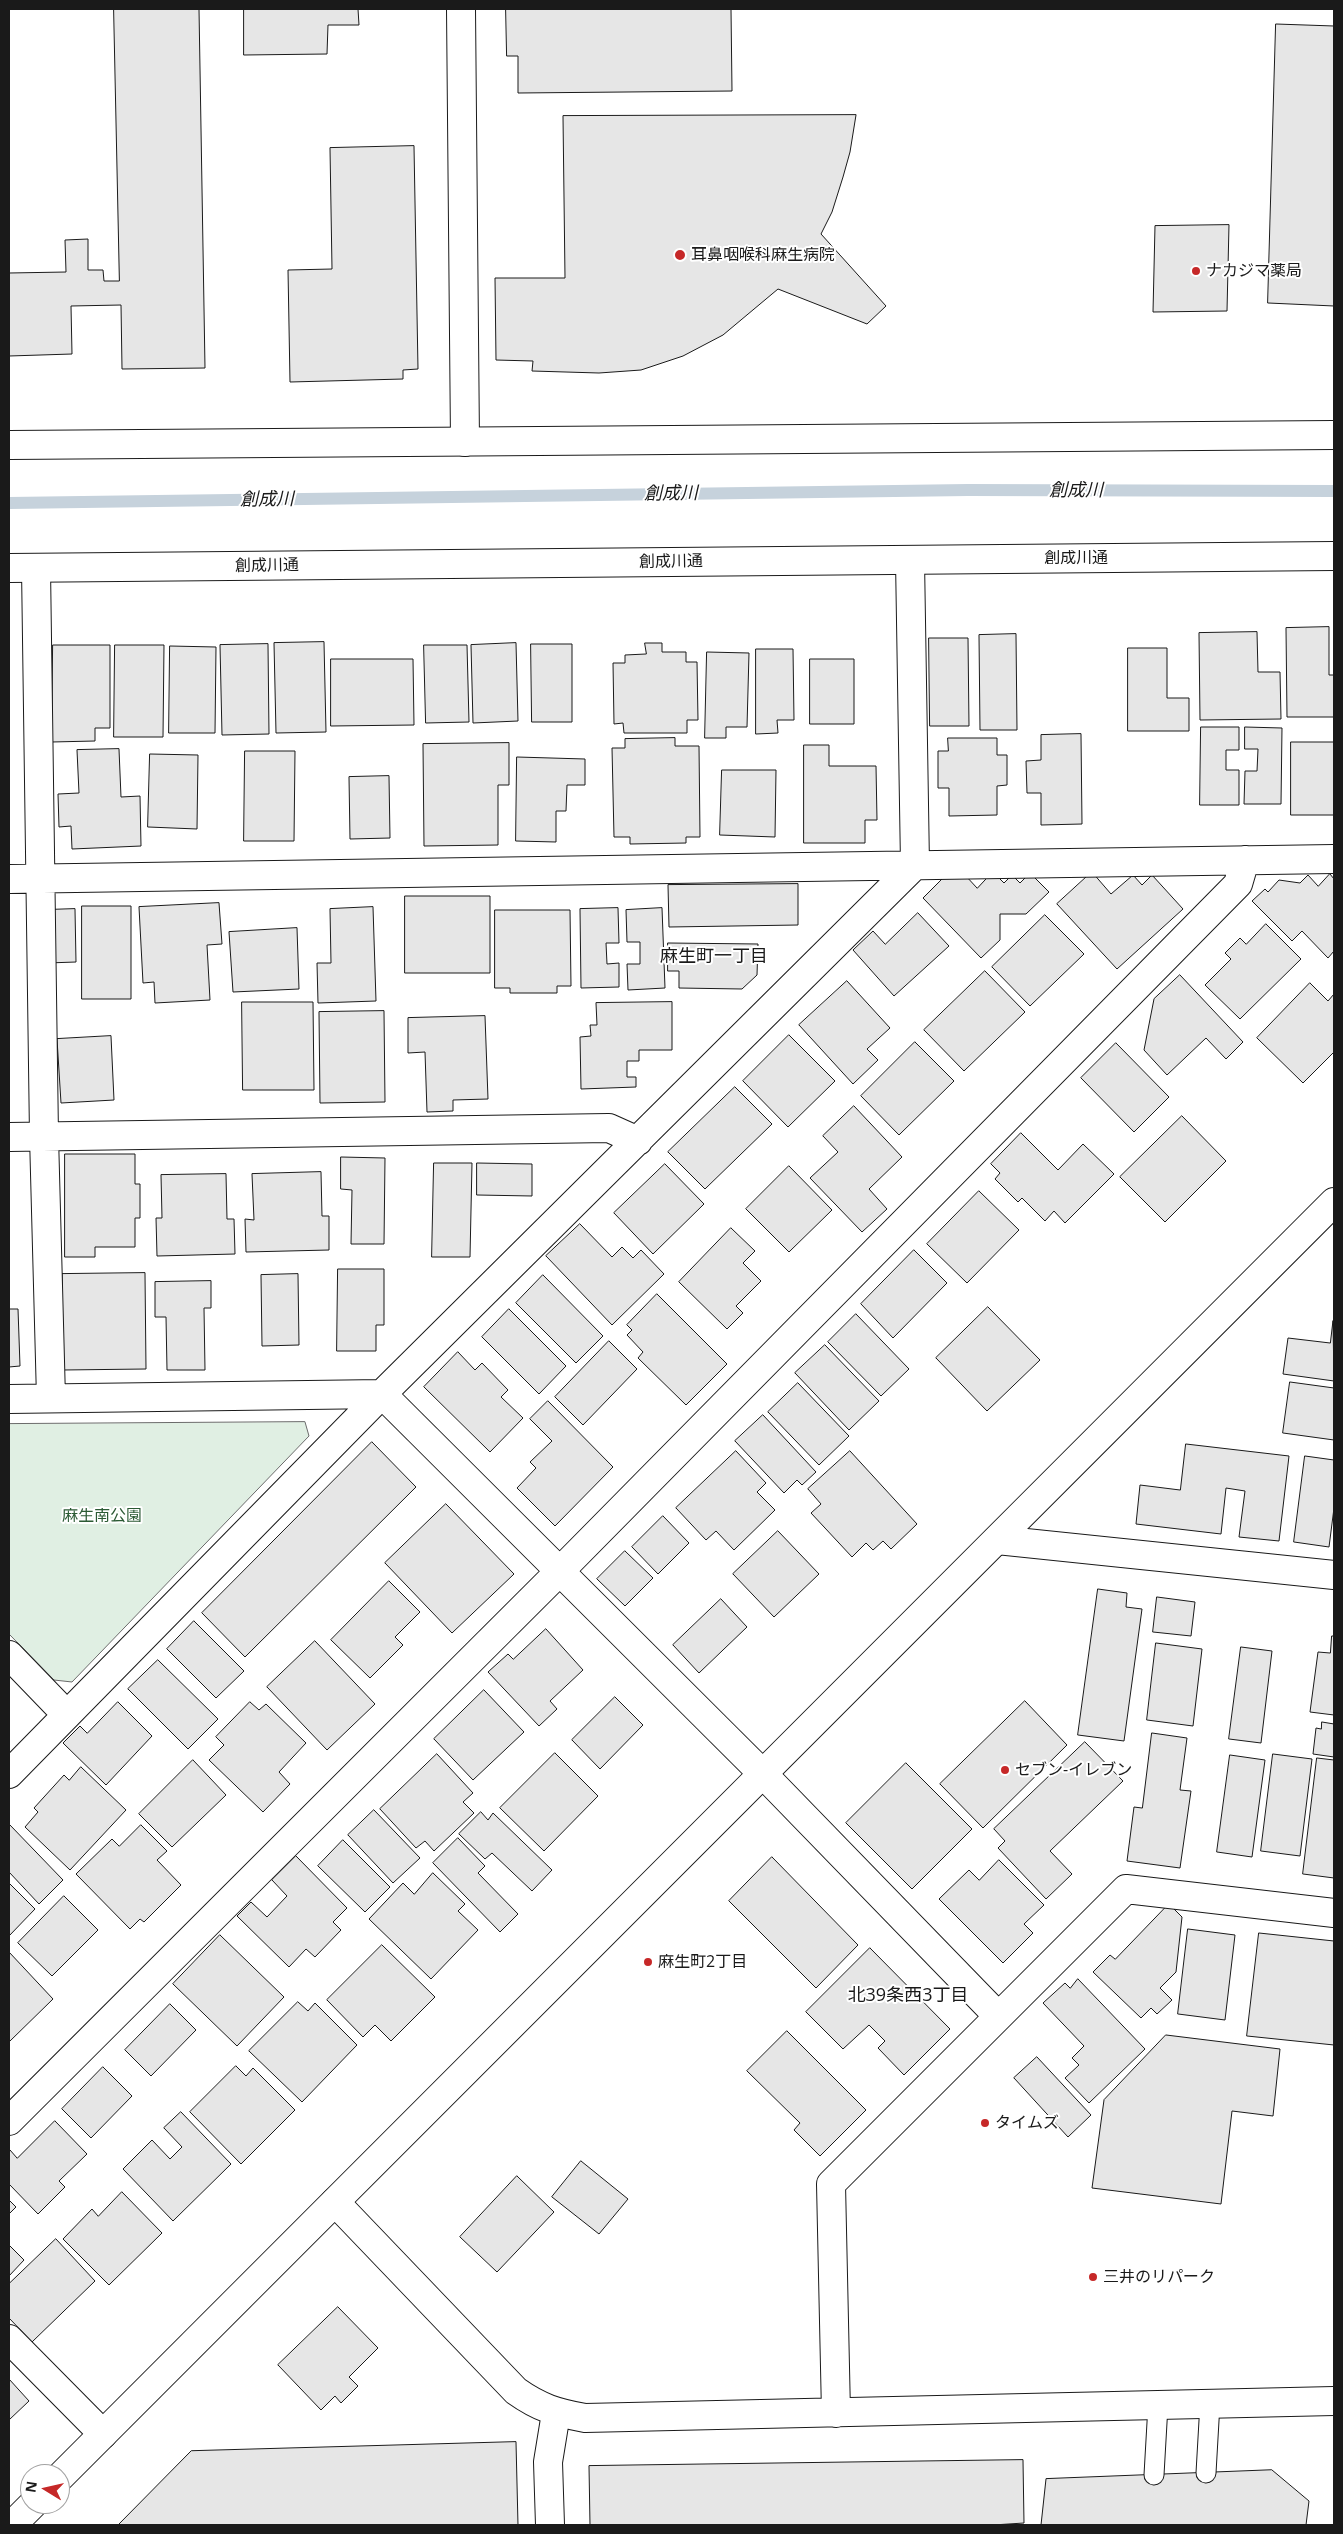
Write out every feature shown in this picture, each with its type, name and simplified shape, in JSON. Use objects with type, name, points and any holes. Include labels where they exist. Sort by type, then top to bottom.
[{"type":"main road","points":[[461,9],[465,442]]},
{"type":"main road","points":[[9,445],[1334,435]]},
{"type":"main road","name":"創成川通","points":[[9,568],[1334,556]]},
{"type":"main road","points":[[9,1774],[382,1394],[915,865],[910,560]]},
{"type":"main road","points":[[36,568],[44,1136],[51,1398]]},
{"type":"main road","points":[[9,879],[1334,859]]},
{"type":"main road","points":[[9,2121],[560,1571],[1238,884],[1246,860]]},
{"type":"main road","points":[[9,1137],[609,1128],[638,1141]]},
{"type":"main road","points":[[70,2467],[1334,1202]]},
{"type":"main road","points":[[9,1399],[382,1394],[763,1774],[998,2016]]},
{"type":"main road","points":[[997,1540],[1334,1575]]},
{"type":"main road","points":[[9,1655],[67,1715]]},
{"type":"main road","points":[[836,2412],[832,2184],[998,2016],[1126,1889],[1334,1913]]},
{"type":"main road","points":[[335,2202],[516,2391],[535,2404],[556,2413],[586,2418],[1334,2401]]},
{"type":"main road","points":[[9,2339],[103,2434]]},
{"type":"main road","points":[[550,2525],[548,2462],[556,2413]]},
{"type":"main road","points":[[12,2525],[23,2514]]},
{"type":"lane","points":[[1206,2473],[1210,2403]]},
{"type":"lane","points":[[1154,2475],[1158,2405]]},
{"type":"green space","name":"麻生南公園","points":[[305,1422],[309,1436],[72,1682],[54,1680],[9,1634],[9,1424]]},
{"type":"building","points":[[114,9],[199,9],[205,368],[122,369],[121,305],[71,306],[72,354],[9,356],[9,273],[66,272],[65,240],[88,239],[88,270],[103,270],[104,281],[119,281]]},
{"type":"building","points":[[244,9],[358,9],[359,25],[328,25],[327,54],[244,55]]},
{"type":"building","points":[[506,9],[731,9],[732,91],[518,93],[518,56],[507,56]]},
{"type":"building","points":[[1276,24],[1334,26],[1334,306],[1268,303]]},
{"type":"building","points":[[856,115],[850,152],[843,177],[832,212],[821,234],[886,306],[867,324],[778,289],[723,335],[683,356],[641,370],[599,373],[532,371],[533,361],[496,360],[495,278],[565,278],[563,116]]},
{"type":"building","points":[[414,146],[418,369],[403,370],[403,379],[290,382],[288,270],[332,269],[330,148]]},
{"type":"building","points":[[1229,225],[1227,311],[1153,312],[1155,226]]},
{"type":"building","points":[[1329,627],[1329,675],[1334,675],[1334,717],[1287,717],[1286,628]]},
{"type":"building","points":[[1257,632],[1258,672],[1280,672],[1281,719],[1200,720],[1199,633]]},
{"type":"building","points":[[1016,634],[1017,730],[980,730],[979,635]]},
{"type":"building","points":[[929,638],[968,638],[969,726],[930,726]]},
{"type":"building","points":[[324,642],[326,732],[276,733],[274,643]]},
{"type":"building","points":[[516,643],[518,721],[473,723],[471,645]]},
{"type":"building","points":[[645,643],[662,643],[662,652],[686,652],[686,662],[697,662],[698,720],[687,720],[687,733],[624,733],[623,723],[614,724],[613,663],[625,663],[625,655],[646,654]]},
{"type":"building","points":[[268,644],[269,734],[222,735],[220,645]]},
{"type":"building","points":[[531,644],[572,644],[572,722],[532,722]]},
{"type":"building","points":[[53,645],[110,645],[110,728],[95,728],[95,741],[52,742]]},
{"type":"building","points":[[115,645],[164,645],[163,737],[114,737]]},
{"type":"building","points":[[424,645],[467,645],[469,722],[426,723]]},
{"type":"building","points":[[170,646],[216,647],[215,733],[169,733]]},
{"type":"building","points":[[1128,648],[1167,648],[1167,698],[1189,698],[1189,731],[1128,731]]},
{"type":"building","points":[[756,649],[793,649],[794,720],[777,720],[778,733],[756,734]]},
{"type":"building","points":[[707,652],[749,653],[747,727],[726,727],[726,738],[705,738]]},
{"type":"building","points":[[331,659],[413,659],[414,725],[331,726]]},
{"type":"building","points":[[810,659],[854,659],[854,724],[810,724]]},
{"type":"building","points":[[1201,727],[1239,727],[1239,750],[1226,750],[1226,770],[1239,770],[1239,805],[1200,805]]},
{"type":"building","points":[[1245,727],[1282,728],[1281,804],[1244,804],[1245,771],[1257,771],[1258,749],[1245,749]]},
{"type":"building","points":[[1081,734],[1082,824],[1041,825],[1041,793],[1027,793],[1026,761],[1041,760],[1041,735]]},
{"type":"building","points":[[675,738],[675,746],[699,746],[700,837],[686,837],[686,843],[630,844],[630,837],[614,837],[612,748],[625,748],[625,739]]},
{"type":"building","points":[[948,738],[997,738],[997,755],[1007,755],[1007,785],[997,786],[997,815],[949,816],[949,788],[938,788],[938,751],[948,751]]},
{"type":"building","points":[[1291,742],[1334,742],[1334,815],[1291,815]]},
{"type":"building","points":[[509,743],[509,785],[498,785],[498,845],[424,846],[423,744]]},
{"type":"building","points":[[804,745],[829,745],[829,766],[876,766],[877,820],[865,820],[865,843],[804,843]]},
{"type":"building","points":[[119,749],[121,797],[140,796],[141,846],[72,849],[71,826],[59,827],[58,794],[79,793],[77,750]]},
{"type":"building","points":[[245,751],[295,751],[294,841],[244,841]]},
{"type":"building","points":[[150,754],[198,755],[197,829],[148,827]]},
{"type":"building","points":[[517,757],[585,759],[585,785],[567,785],[566,811],[556,811],[556,842],[516,841]]},
{"type":"building","points":[[722,770],[776,770],[775,837],[720,835]]},
{"type":"building","points":[[389,776],[390,838],[350,839],[349,777]]},
{"type":"building","points":[[993,872],[1004,883],[1012,875],[1020,883],[1030,873],[1049,892],[1026,914],[1000,914],[1000,940],[981,958],[923,898],[948,873],[965,875],[977,888]]},
{"type":"building","points":[[1092,872],[1111,894],[1133,875],[1142,885],[1152,875],[1183,909],[1117,969],[1057,904]]},
{"type":"building","points":[[1330,874],[1334,879],[1334,951],[1328,958],[1302,931],[1292,941],[1252,901],[1265,889],[1268,892],[1279,880],[1300,883],[1308,875],[1318,886]]},
{"type":"building","points":[[798,884],[798,925],[669,927],[668,885]]},
{"type":"building","points":[[405,896],[490,896],[490,973],[405,973]]},
{"type":"building","points":[[219,903],[222,944],[207,945],[210,1000],[155,1003],[154,982],[143,983],[139,907]]},
{"type":"building","points":[[82,906],[131,906],[131,999],[82,999]]},
{"type":"building","points":[[373,907],[376,1001],[318,1003],[317,963],[331,963],[330,909]]},
{"type":"building","points":[[618,908],[619,943],[606,943],[607,964],[619,963],[619,987],[581,988],[580,909]]},
{"type":"building","points":[[662,908],[665,988],[628,990],[627,964],[640,964],[640,942],[627,942],[626,910]]},
{"type":"building","points":[[75,909],[76,962],[47,963],[45,910]]},
{"type":"building","points":[[495,910],[570,910],[571,986],[557,986],[557,993],[510,993],[510,988],[495,988]]},
{"type":"building","points":[[918,913],[949,946],[894,996],[853,950],[873,931],[885,944]]},
{"type":"building","points":[[1045,915],[1084,954],[1030,1006],[992,967]]},
{"type":"building","points":[[1266,924],[1301,959],[1240,1019],[1205,985],[1231,959],[1225,953],[1240,938],[1246,944]]},
{"type":"building","points":[[297,928],[299,989],[233,992],[229,932]]},
{"type":"building","points":[[668,943],[758,944],[757,975],[742,989],[679,988],[679,971],[668,971]]},
{"type":"building","points":[[985,971],[1025,1012],[964,1071],[924,1030]]},
{"type":"building","points":[[1180,975],[1243,1042],[1226,1059],[1206,1038],[1167,1075],[1144,1050],[1154,999]]},
{"type":"building","points":[[847,981],[890,1028],[867,1049],[878,1060],[853,1084],[799,1025]]},
{"type":"building","points":[[1310,983],[1328,1001],[1334,994],[1334,1052],[1303,1083],[1257,1038]]},
{"type":"building","points":[[242,1002],[313,1002],[314,1090],[243,1090]]},
{"type":"building","points":[[672,1002],[672,1050],[639,1050],[639,1061],[627,1061],[627,1077],[636,1077],[636,1087],[581,1089],[580,1037],[591,1036],[590,1025],[597,1025],[596,1003]]},
{"type":"building","points":[[384,1011],[385,1102],[320,1103],[319,1012]]},
{"type":"building","points":[[485,1016],[488,1099],[453,1100],[453,1111],[427,1112],[425,1052],[408,1053],[408,1018]]},
{"type":"building","points":[[789,1035],[835,1081],[788,1127],[743,1081]]},
{"type":"building","points":[[111,1036],[114,1100],[61,1103],[57,1039]]},
{"type":"building","points":[[915,1042],[954,1081],[899,1135],[861,1096]]},
{"type":"building","points":[[1116,1043],[1169,1097],[1134,1132],[1081,1078]]},
{"type":"building","points":[[735,1087],[772,1124],[705,1189],[668,1152]]},
{"type":"building","points":[[854,1106],[902,1157],[869,1189],[887,1209],[862,1232],[810,1178],[838,1152],[823,1136]]},
{"type":"building","points":[[1182,1116],[1226,1161],[1165,1222],[1120,1177]]},
{"type":"building","points":[[1021,1133],[1058,1170],[1083,1144],[1114,1174],[1065,1223],[1054,1211],[1045,1221],[1022,1198],[1018,1202],[995,1179],[1000,1173],[991,1164]]},
{"type":"building","points":[[65,1154],[135,1154],[135,1184],[140,1184],[140,1218],[135,1218],[135,1247],[95,1247],[95,1257],[65,1257]]},
{"type":"building","points":[[341,1157],[385,1158],[384,1244],[351,1244],[352,1190],[341,1189]]},
{"type":"building","points":[[434,1163],[472,1163],[470,1257],[432,1257]]},
{"type":"building","points":[[477,1163],[532,1164],[532,1196],[477,1195]]},
{"type":"building","points":[[665,1164],[704,1204],[653,1254],[614,1213]]},
{"type":"building","points":[[789,1166],[832,1210],[789,1252],[746,1209]]},
{"type":"building","points":[[321,1172],[322,1216],[329,1216],[329,1250],[246,1252],[245,1219],[254,1220],[252,1174]]},
{"type":"building","points":[[226,1174],[227,1219],[234,1219],[235,1254],[157,1256],[156,1218],[162,1218],[161,1175]]},
{"type":"building","points":[[979,1191],[1019,1230],[967,1283],[927,1244]]},
{"type":"building","points":[[580,1224],[612,1257],[622,1247],[633,1258],[641,1250],[664,1274],[612,1325],[546,1256]]},
{"type":"building","points":[[731,1228],[755,1251],[743,1263],[761,1281],[736,1306],[743,1313],[727,1329],[679,1282]]},
{"type":"building","points":[[914,1250],[947,1283],[893,1338],[861,1304]]},
{"type":"building","points":[[338,1269],[384,1269],[384,1325],[376,1325],[376,1351],[337,1351]]},
{"type":"building","points":[[145,1273],[146,1369],[63,1370],[62,1274]]},
{"type":"building","points":[[298,1274],[299,1345],[262,1346],[261,1275]]},
{"type":"building","points":[[543,1275],[603,1336],[576,1363],[516,1303]]},
{"type":"building","points":[[211,1281],[211,1308],[204,1308],[205,1370],[167,1370],[166,1317],[155,1317],[155,1282]]},
{"type":"building","points":[[657,1294],[727,1364],[686,1405],[638,1358],[643,1352],[627,1335],[632,1330],[627,1325]]},
{"type":"building","points":[[988,1307],[1040,1360],[987,1411],[936,1358]]},
{"type":"building","points":[[9,1309],[18,1309],[20,1366],[9,1367]]},
{"type":"building","points":[[509,1309],[566,1366],[539,1394],[482,1337]]},
{"type":"building","points":[[856,1314],[909,1369],[881,1396],[828,1342]]},
{"type":"building","points":[[1333,1321],[1334,1381],[1283,1374],[1288,1338],[1330,1343]]},
{"type":"building","points":[[609,1341],[637,1369],[583,1425],[555,1397]]},
{"type":"building","points":[[825,1345],[879,1401],[849,1430],[795,1373]]},
{"type":"building","points":[[458,1352],[475,1370],[482,1363],[508,1390],[501,1397],[523,1418],[490,1452],[424,1387]]},
{"type":"building","points":[[1290,1382],[1334,1388],[1334,1440],[1283,1433]]},
{"type":"building","points":[[798,1383],[849,1436],[819,1465],[768,1412]]},
{"type":"building","points":[[548,1401],[613,1467],[555,1526],[517,1488],[536,1468],[530,1462],[552,1441],[530,1419]]},
{"type":"building","points":[[763,1415],[816,1472],[802,1485],[797,1480],[784,1493],[735,1441]]},
{"type":"building","points":[[372,1442],[416,1487],[245,1657],[202,1613]]},
{"type":"building","points":[[1186,1444],[1289,1456],[1279,1541],[1239,1537],[1245,1491],[1226,1488],[1221,1534],[1136,1524],[1140,1485],[1180,1490]]},
{"type":"building","points":[[736,1451],[766,1483],[757,1492],[775,1510],[734,1550],[716,1531],[706,1540],[676,1508]]},
{"type":"building","points":[[850,1451],[917,1524],[891,1549],[883,1541],[873,1550],[866,1543],[852,1557],[811,1513],[821,1504],[808,1489]]},
{"type":"building","points":[[1305,1456],[1334,1460],[1334,1508],[1329,1547],[1294,1542]]},
{"type":"building","points":[[446,1504],[514,1574],[452,1633],[385,1563]]},
{"type":"building","points":[[663,1516],[689,1543],[658,1574],[632,1547]]},
{"type":"building","points":[[778,1531],[819,1574],[774,1617],[733,1574]]},
{"type":"building","points":[[625,1551],[653,1578],[625,1606],[597,1579]]},
{"type":"building","points":[[389,1581],[420,1612],[395,1637],[403,1645],[370,1678],[331,1640]]},
{"type":"building","points":[[1098,1589],[1127,1593],[1126,1607],[1142,1609],[1124,1741],[1078,1735]]},
{"type":"building","points":[[1157,1597],[1195,1602],[1191,1636],[1153,1632]]},
{"type":"building","points":[[721,1599],[747,1627],[699,1673],[673,1645]]},
{"type":"building","points":[[194,1621],[244,1671],[216,1698],[167,1649]]},
{"type":"building","points":[[546,1629],[583,1670],[550,1701],[557,1709],[539,1726],[488,1672],[508,1654],[513,1659]]},
{"type":"building","points":[[1332,1636],[1334,1636],[1334,1715],[1310,1712],[1318,1652],[1330,1653]]},
{"type":"building","points":[[315,1641],[375,1704],[327,1750],[267,1687]]},
{"type":"building","points":[[1156,1643],[1202,1649],[1193,1726],[1147,1720]]},
{"type":"building","points":[[1241,1647],[1272,1651],[1261,1743],[1229,1739]]},
{"type":"building","points":[[158,1660],[218,1719],[188,1749],[128,1689]]},
{"type":"building","points":[[484,1690],[524,1732],[473,1780],[434,1739]]},
{"type":"building","points":[[615,1697],[643,1725],[600,1769],[572,1740]]},
{"type":"building","points":[[1025,1701],[1067,1745],[983,1828],[940,1784]]},
{"type":"building","points":[[118,1702],[152,1736],[106,1785],[63,1743],[80,1726],[87,1733]]},
{"type":"building","points":[[250,1702],[259,1710],[266,1704],[306,1743],[279,1772],[290,1784],[263,1812],[209,1760],[224,1745],[216,1737]]},
{"type":"building","points":[[1322,1722],[1334,1724],[1334,1757],[1313,1754],[1316,1728],[1321,1729]]},
{"type":"building","points":[[1152,1733],[1187,1738],[1180,1790],[1191,1791],[1180,1868],[1127,1861],[1134,1807],[1142,1808]]},
{"type":"building","points":[[1085,1742],[1123,1781],[1050,1851],[1072,1874],[1046,1899],[998,1848],[1005,1841],[994,1829]]},
{"type":"building","points":[[555,1753],[598,1796],[544,1851],[500,1808]]},
{"type":"building","points":[[437,1754],[473,1793],[463,1802],[474,1813],[434,1851],[425,1841],[416,1848],[380,1809]]},
{"type":"building","points":[[1273,1754],[1312,1759],[1300,1856],[1261,1851]]},
{"type":"building","points":[[1230,1755],[1265,1760],[1252,1857],[1217,1852]]},
{"type":"building","points":[[1317,1758],[1334,1760],[1334,1878],[1303,1874]]},
{"type":"building","points":[[193,1760],[226,1795],[172,1847],[139,1814]]},
{"type":"building","points":[[906,1763],[972,1829],[912,1889],[846,1823]]},
{"type":"building","points":[[81,1767],[126,1810],[70,1870],[25,1827],[38,1812],[34,1808],[64,1775],[69,1780]]},
{"type":"building","points":[[374,1810],[420,1858],[393,1883],[348,1835]]},
{"type":"building","points":[[481,1812],[488,1820],[493,1813],[552,1870],[532,1891],[492,1853],[485,1859],[459,1834]]},
{"type":"building","points":[[9,1824],[63,1880],[39,1904],[9,1872]]},
{"type":"building","points":[[141,1825],[167,1851],[157,1860],[181,1885],[144,1922],[140,1919],[130,1929],[76,1874],[112,1839],[119,1846]]},
{"type":"building","points":[[458,1838],[485,1866],[478,1873],[518,1914],[500,1932],[433,1863]]},
{"type":"building","points":[[343,1840],[390,1887],[365,1912],[318,1866]]},
{"type":"building","points":[[296,1856],[347,1908],[333,1922],[341,1930],[315,1957],[306,1949],[289,1967],[237,1916],[251,1902],[267,1917],[287,1896],[272,1880]]},
{"type":"building","points":[[772,1857],[858,1945],[816,1988],[729,1901]]},
{"type":"building","points":[[999,1860],[1044,1905],[1024,1924],[1033,1933],[1003,1963],[939,1899],[969,1870],[979,1880]]},
{"type":"building","points":[[433,1873],[465,1904],[458,1911],[478,1930],[431,1979],[369,1919],[403,1883],[414,1894]]},
{"type":"building","points":[[9,1883],[35,1909],[9,1936]]},
{"type":"building","points":[[64,1896],[98,1930],[52,1976],[18,1943]]},
{"type":"building","points":[[1169,1904],[1182,1917],[1176,1972],[1160,1988],[1172,2000],[1157,2014],[1151,2008],[1141,2018],[1093,1972],[1110,1955],[1115,1959]]},
{"type":"building","points":[[1188,1929],[1235,1935],[1225,2020],[1178,2014]]},
{"type":"building","points":[[1259,1933],[1334,1941],[1334,2045],[1247,2036]]},
{"type":"building","points":[[220,1935],[284,1997],[237,2046],[173,1984]]},
{"type":"building","points":[[382,1945],[435,1997],[391,2041],[375,2025],[363,2037],[327,2000]]},
{"type":"building","points":[[870,1948],[950,2029],[904,2075],[878,2048],[885,2041],[869,2025],[843,2049],[806,2012]]},
{"type":"building","points":[[9,1952],[53,1999],[9,2042]]},
{"type":"building","points":[[1078,1979],[1145,2049],[1089,2103],[1065,2078],[1079,2065],[1072,2058],[1084,2046],[1043,2003],[1065,1983],[1070,1988]]},
{"type":"building","points":[[298,2002],[308,2011],[315,2003],[357,2045],[302,2102],[249,2051]]},
{"type":"building","points":[[170,2004],[196,2030],[151,2076],[125,2050]]},
{"type":"building","points":[[787,2031],[866,2110],[820,2156],[794,2130],[800,2123],[747,2071]]},
{"type":"building","points":[[1166,2035],[1280,2049],[1273,2116],[1232,2111],[1221,2204],[1092,2188],[1104,2100]]},
{"type":"building","points":[[1037,2057],[1091,2115],[1068,2137],[1014,2078]]},
{"type":"building","points":[[236,2066],[246,2076],[253,2068],[295,2110],[241,2164],[190,2112]]},
{"type":"building","points":[[103,2067],[132,2096],[91,2138],[62,2109]]},
{"type":"building","points":[[181,2112],[231,2164],[173,2221],[123,2169],[152,2140],[170,2159],[182,2147],[164,2128]]},
{"type":"building","points":[[55,2121],[87,2154],[59,2181],[65,2187],[38,2214],[9,2184],[9,2152],[10,2150],[17,2158]]},
{"type":"building","points":[[581,2161],[628,2199],[599,2234],[552,2197]]},
{"type":"building","points":[[517,2176],[554,2212],[497,2272],[460,2237]]},
{"type":"building","points":[[122,2192],[162,2233],[109,2285],[63,2239],[92,2209],[98,2216]]},
{"type":"building","points":[[9,2200],[16,2207],[9,2214]]},
{"type":"building","points":[[56,2239],[95,2281],[32,2342],[9,2318],[9,2284]]},
{"type":"building","points":[[9,2245],[24,2260],[9,2276]]},
{"type":"building","points":[[338,2307],[378,2348],[349,2377],[358,2386],[341,2403],[335,2396],[321,2410],[278,2365]]},
{"type":"building","points":[[9,2379],[29,2401],[9,2420]]},
{"type":"building","points":[[516,2442],[518,2525],[118,2525],[191,2451]]},
{"type":"building","points":[[1023,2460],[1024,2523],[993,2525],[590,2525],[589,2466]]},
{"type":"building","points":[[1272,2470],[1309,2501],[1306,2525],[1041,2525],[1046,2479]]},
{"type":"waterway","name":"創成川","points":[[9,503],[968,490],[1334,491]]},
{"type":"place","name":"耳鼻咽喉科麻生病院","points":[[680,255]]},
{"type":"place","name":"ナカジマ薬局","points":[[1196,271]]},
{"type":"place","name":"セブン-イレブン","points":[[1005,1770]]},
{"type":"place","name":"麻生町2丁目","points":[[648,1962]]},
{"type":"place","name":"タイムズ","points":[[985,2123]]},
{"type":"place","name":"三井のリパーク","points":[[1093,2277]]},
{"type":"district","name":"麻生町一丁目","points":[[714,957]]},
{"type":"district","name":"北39条西3丁目","points":[[908,1996]]}]
